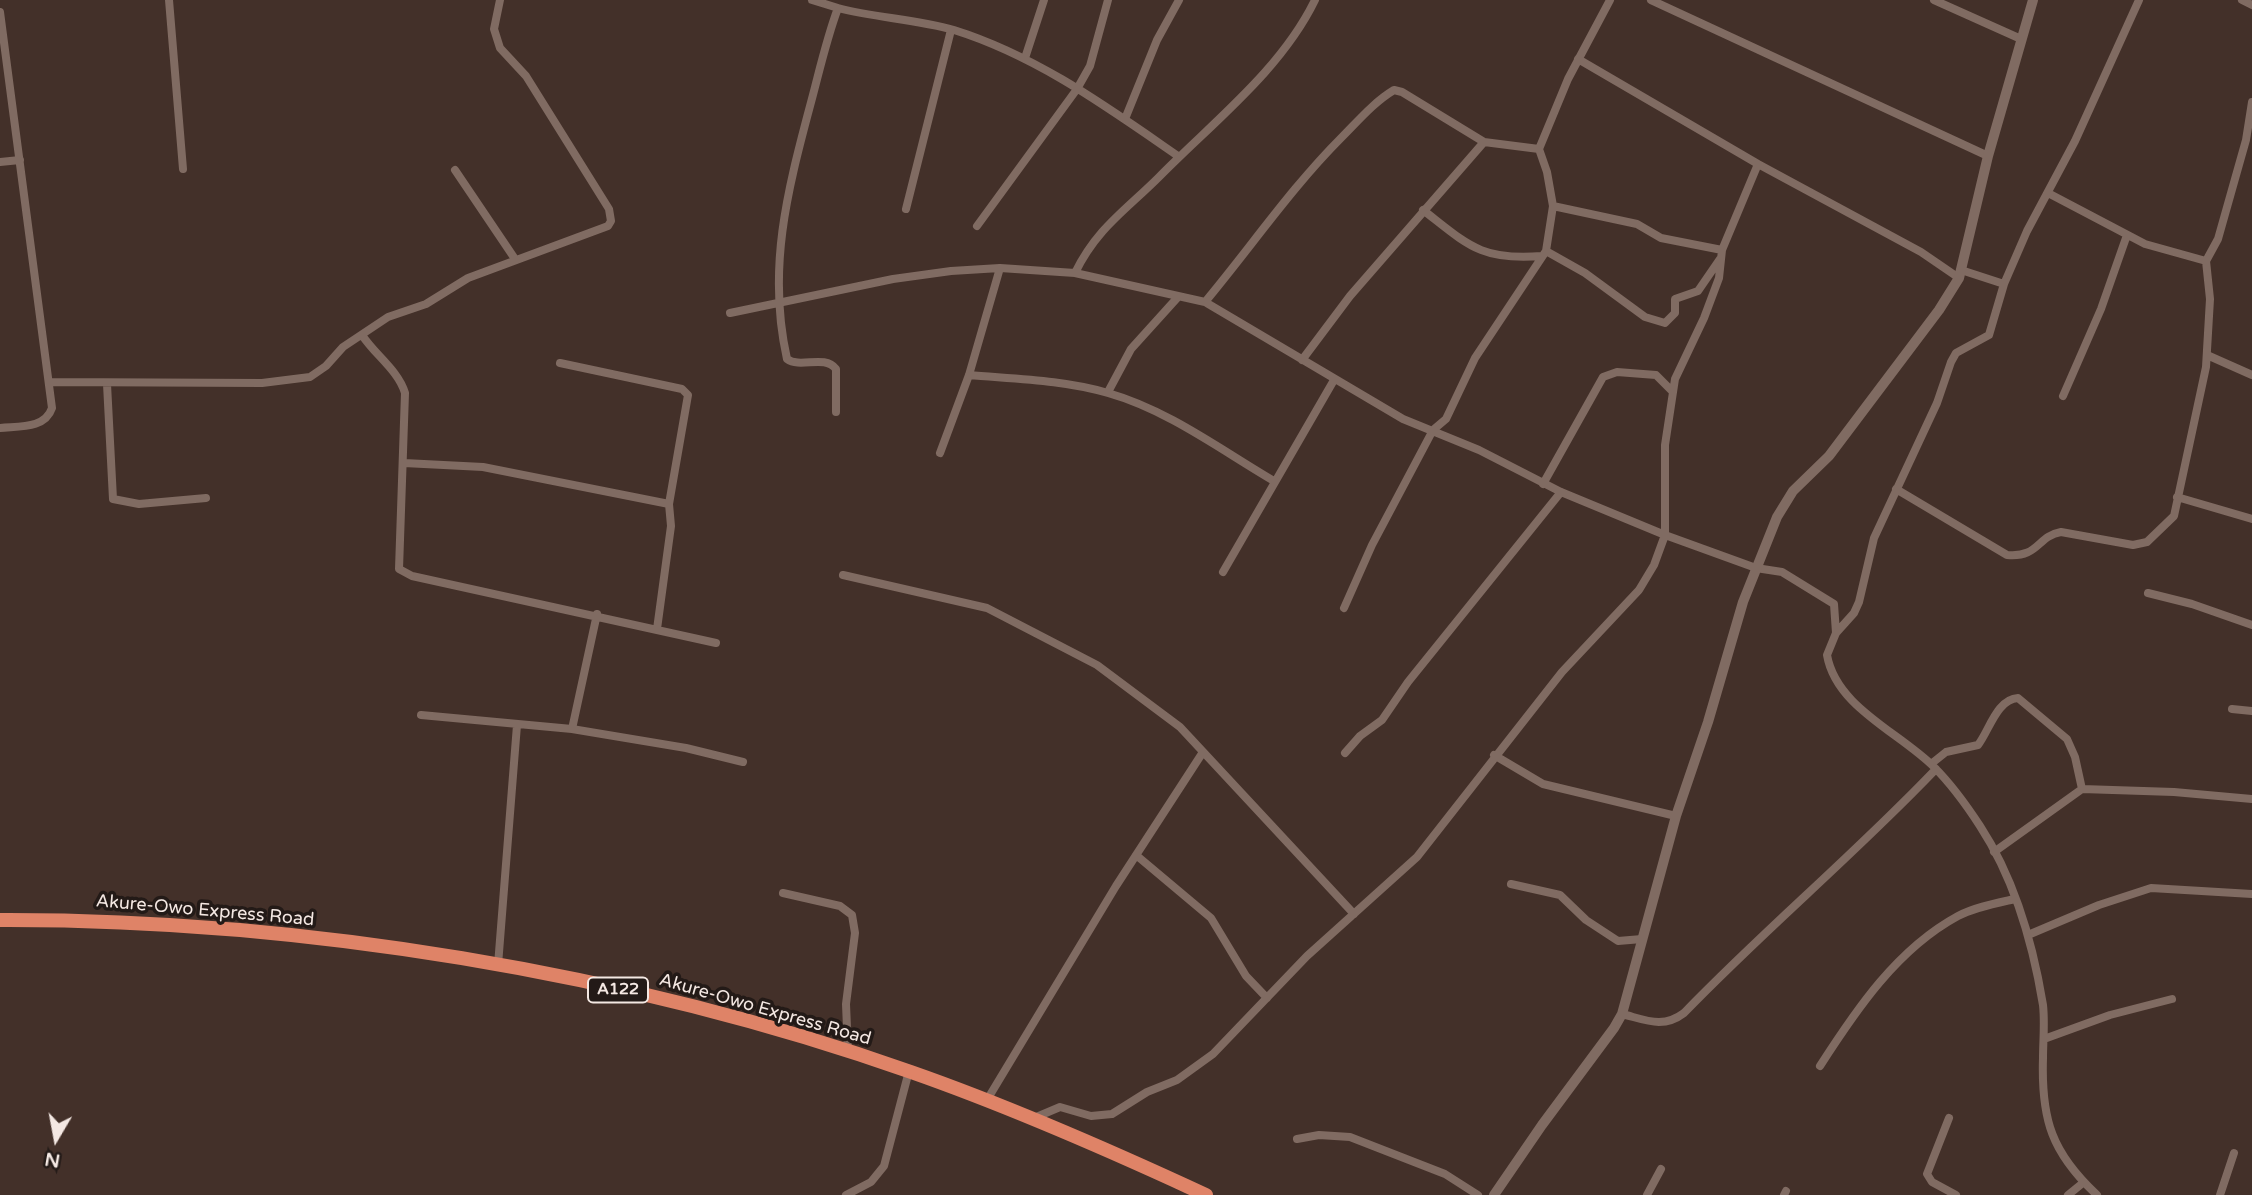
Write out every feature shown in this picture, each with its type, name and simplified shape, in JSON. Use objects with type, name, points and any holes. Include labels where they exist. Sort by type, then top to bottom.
[{"type":"highway","name":"Akure-Owo Express Road","points":[[0,920],[72,920],[221,928],[498,965],[638,994],[772,1028],[909,1071],[1034,1118],[1206,1195]]},
{"type":"street","points":[[169,0],[183,169]]},
{"type":"street","points":[[49,382],[107,384],[291,381],[310,377],[388,317],[426,304],[468,278],[604,230],[611,221],[611,214],[529,80],[500,48],[494,29],[500,0]]},
{"type":"street","points":[[812,0],[838,8],[908,18],[951,30],[1025,58],[1125,119],[1178,156]]},
{"type":"street","points":[[1025,58],[1044,0]]},
{"type":"street","points":[[977,226],[1077,89],[1090,66],[1108,0]]},
{"type":"street","points":[[1125,119],[1157,40],[1179,0]]},
{"type":"street","points":[[1075,273],[1088,246],[1113,217],[1269,66],[1304,22],[1315,0]]},
{"type":"street","points":[[1344,608],[1373,545],[1433,430],[1446,419],[1475,358],[1544,253],[1553,206],[1547,172],[1539,149],[1578,60],[1610,0]]},
{"type":"street","points":[[1651,0],[1988,156]]},
{"type":"street","points":[[1934,0],[1946,3],[2021,39]]},
{"type":"street","points":[[1494,1195],[1622,1014],[1676,816],[1743,602],[1777,517],[1793,491],[1829,456],[1939,310],[1960,274],[1988,156],[2033,0]]},
{"type":"street","points":[[2098,1195],[2059,1152],[2048,1127],[2044,1099],[2043,1007],[2028,935],[1994,852],[1980,826],[1933,766],[1850,698],[1837,684],[1827,655],[1836,633],[1854,613],[1874,538],[1937,403],[1951,362],[1956,352],[1989,335],[2004,284],[2026,231],[2048,193],[2139,0]]},
{"type":"street","points":[[2242,0],[2252,5]]},
{"type":"street","points":[[836,412],[836,369],[823,361],[793,362],[787,359],[777,302],[778,250],[797,154],[838,8]]},
{"type":"street","points":[[0,12],[52,408],[46,419],[38,424],[0,428]]},
{"type":"street","points":[[906,209],[951,30]]},
{"type":"street","points":[[1578,60],[1758,164],[1960,274],[2004,284]]},
{"type":"street","points":[[1205,302],[1250,248],[1292,189],[1352,127],[1394,90],[1402,92],[1483,142],[1539,149]]},
{"type":"street","points":[[1896,489],[2007,555],[2016,556],[2035,550],[2050,535],[2061,532],[2118,544],[2147,542],[2174,516],[2207,355],[2210,299],[2206,261],[2218,239],[2246,140],[2252,102]]},
{"type":"street","points":[[1302,360],[1350,296],[1483,142]]},
{"type":"street","points":[[0,162],[20,160]]},
{"type":"street","points":[[1423,210],[1481,253],[1501,256],[1544,253],[1585,274],[1644,317],[1665,323],[1675,313],[1675,299],[1698,291],[1721,254],[1758,164]]},
{"type":"street","points":[[455,170],[516,259]]},
{"type":"street","points":[[2048,193],[2145,244],[2206,261]]},
{"type":"street","points":[[1553,206],[1637,224],[1661,239],[1721,254]]},
{"type":"street","points":[[2063,396],[2101,309],[2127,235]]},
{"type":"street","points":[[1034,1118],[1060,1107],[1091,1116],[1112,1114],[1147,1092],[1177,1080],[1213,1054],[1267,998],[1417,857],[1494,755],[1562,672],[1639,590],[1654,565],[1665,536],[1665,445],[1672,391],[1717,285],[1721,254]]},
{"type":"street","points":[[940,453],[969,376],[1000,268]]},
{"type":"street","points":[[730,313],[951,271],[1000,268],[1075,273],[1205,302],[1403,419],[1508,464],[1560,492],[1665,536],[1756,568],[1782,572],[1830,600],[1836,611],[1836,633]]},
{"type":"street","points":[[1108,393],[1131,349],[1178,297]]},
{"type":"street","points":[[362,335],[402,383],[405,402],[404,463],[398,564],[403,572],[716,643]]},
{"type":"street","points":[[2207,355],[2252,375]]},
{"type":"street","points":[[560,363],[682,389],[688,395],[670,504],[671,526],[657,629]]},
{"type":"street","points":[[1543,484],[1603,377],[1617,372],[1643,372],[1659,377],[1672,391]]},
{"type":"street","points":[[969,376],[1040,381],[1108,393],[1183,425],[1274,481]]},
{"type":"street","points":[[1223,572],[1335,380]]},
{"type":"street","points":[[107,384],[113,499],[139,504],[206,498]]},
{"type":"street","points":[[404,463],[483,467],[670,504]]},
{"type":"street","points":[[1345,753],[1360,736],[1382,720],[1408,682],[1560,492]]},
{"type":"street","points":[[2177,497],[2252,519]]},
{"type":"street","points":[[843,575],[987,608],[1017,621],[1097,665],[1180,727],[1354,914]]},
{"type":"street","points":[[2148,593],[2192,604],[2252,625]]},
{"type":"street","points":[[572,729],[597,614]]},
{"type":"street","points":[[1622,1014],[1660,1024],[1671,1023],[1685,1013],[1783,915],[1892,814],[1946,752],[1978,745],[1990,722],[2011,699],[2018,698],[2067,739],[2075,757],[2082,789]]},
{"type":"street","points":[[2232,709],[2252,710]]},
{"type":"street","points":[[421,715],[572,729],[687,748],[744,762]]},
{"type":"street","points":[[498,965],[517,725]]},
{"type":"street","points":[[987,1100],[1136,855],[1203,752]]},
{"type":"street","points":[[1494,755],[1543,784],[1676,816]]},
{"type":"street","points":[[1994,852],[2082,789],[2174,792],[2252,799]]},
{"type":"street","points":[[1136,855],[1210,918],[1246,975],[1267,998]]},
{"type":"street","points":[[1511,884],[1560,895],[1586,920],[1618,940],[1642,939]]},
{"type":"street","points":[[2028,935],[2099,905],[2151,888],[2252,894]]},
{"type":"street","points":[[783,893],[840,906],[852,915],[855,933],[846,1004],[848,1052]]},
{"type":"street","points":[[1820,1066],[1869,995],[1899,962],[1960,915],[2015,899]]},
{"type":"street","points":[[2045,1039],[2110,1015],[2172,999]]},
{"type":"street","points":[[846,1195],[871,1182],[884,1166],[909,1071]]},
{"type":"street","points":[[1949,1118],[1927,1174],[1932,1182],[1956,1195]]},
{"type":"street","points":[[1297,1139],[1320,1135],[1350,1137],[1445,1174],[1478,1195]]},
{"type":"street","points":[[2220,1195],[2234,1153]]},
{"type":"street","points":[[1647,1195],[1661,1169]]},
{"type":"street","points":[[2068,1195],[2084,1182]]}]
